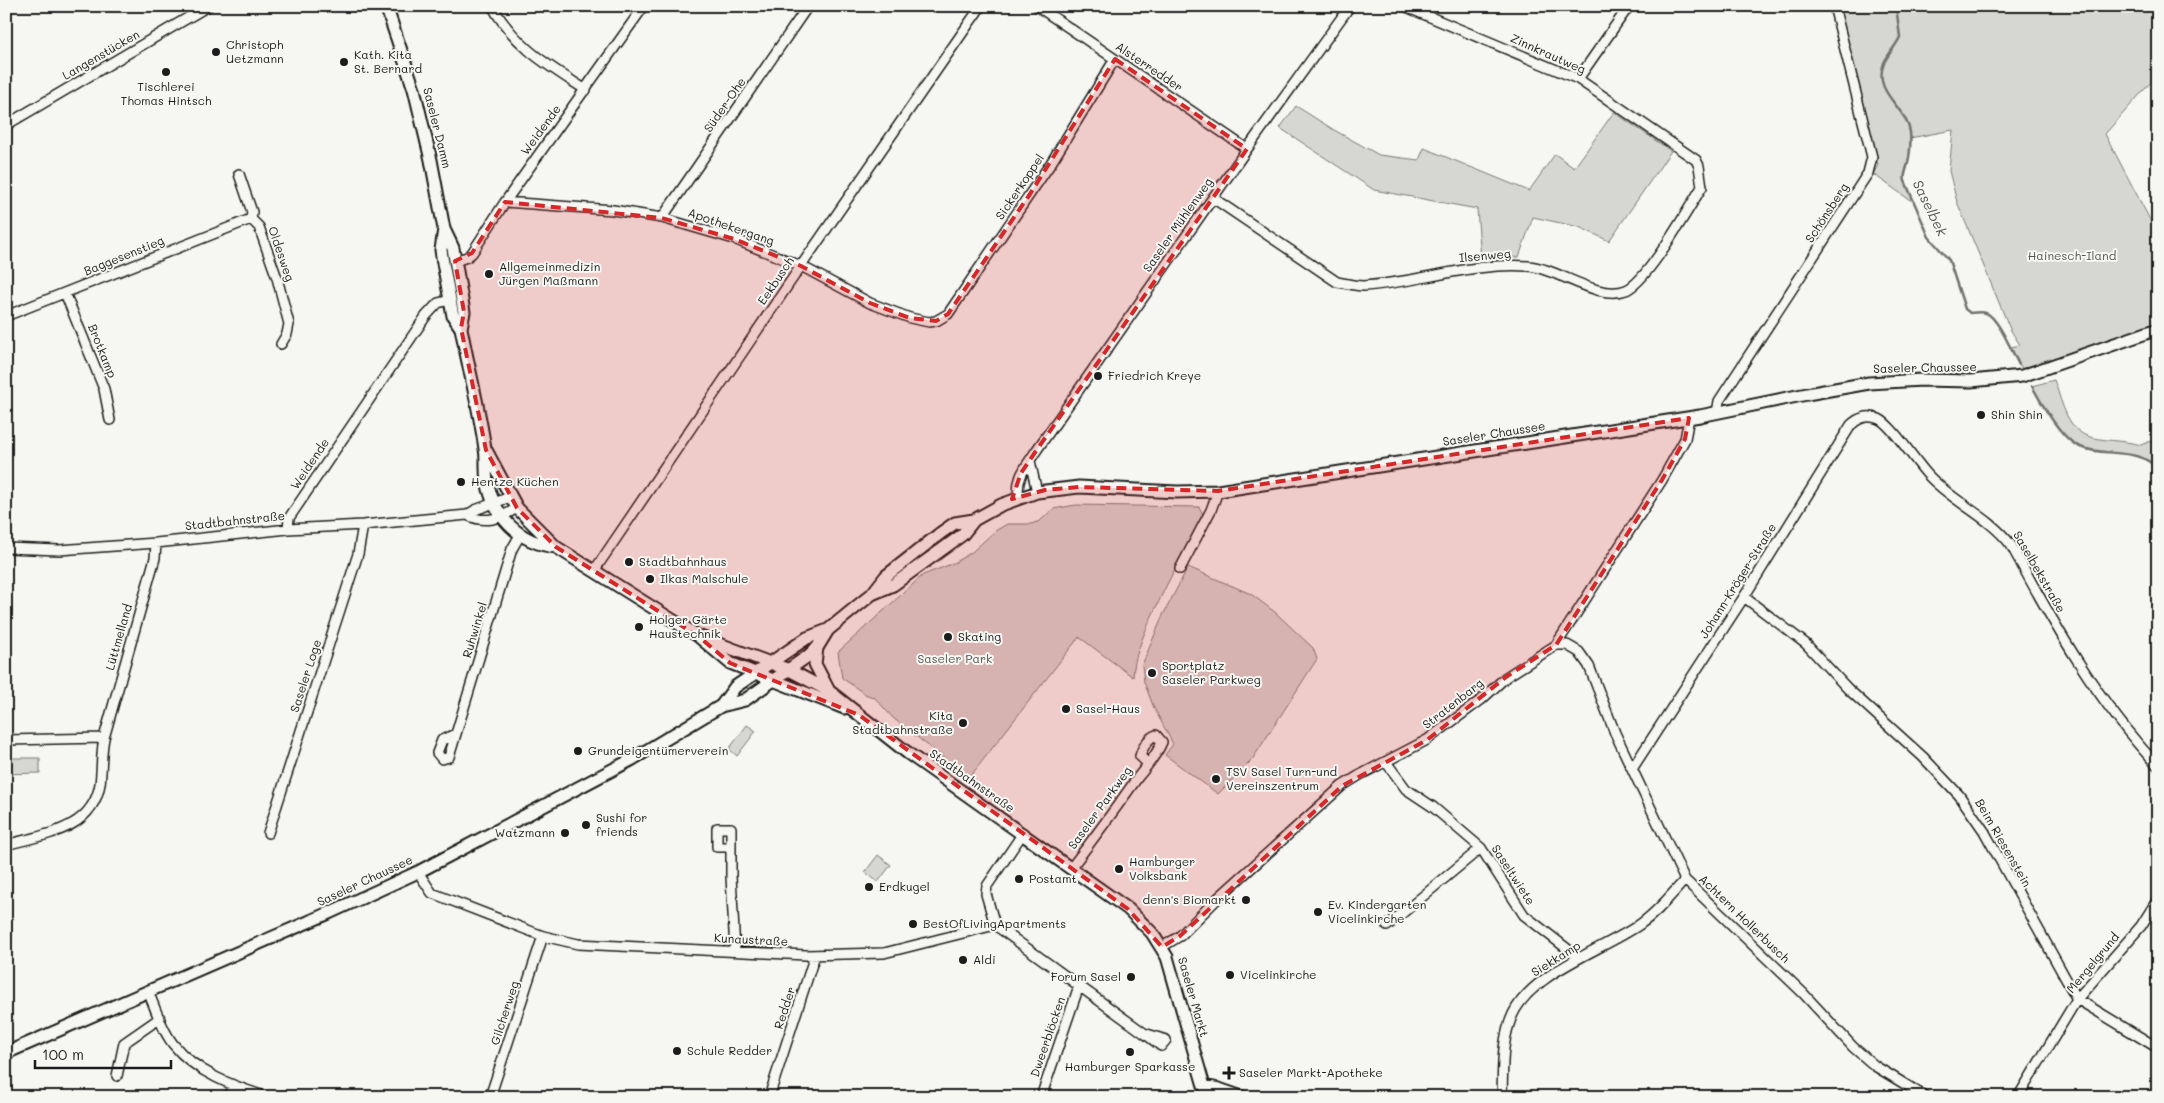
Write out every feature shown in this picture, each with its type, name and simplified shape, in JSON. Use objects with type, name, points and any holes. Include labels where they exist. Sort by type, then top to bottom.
[{"type":"main road","name":"Saseler Damm","points":[[386,6],[414,89],[431,160],[444,229],[452,248],[464,312],[461,328]]},
{"type":"main road","name":"Saseler Damm","points":[[444,229],[441,250],[453,316],[461,328],[486,450],[487,481],[502,517]]},
{"type":"main road","name":"Saseler Chaussee","points":[[721,706],[735,687],[807,638],[828,630],[872,594],[893,585],[962,535],[974,520],[1019,498],[1037,492],[1079,488],[1177,492],[1218,491],[1689,418],[1869,383],[1922,380],[1972,381],[2022,376],[2158,329]]},
{"type":"main road","name":"Saseler Damm","points":[[486,450],[517,508]]},
{"type":"main road","name":"Stadtbahnstraße","points":[[517,508],[556,547],[698,636],[730,663],[828,701],[859,716]]},
{"type":"main road","name":"Stadtbahnstraße","points":[[502,517],[520,535],[539,544],[556,547]]},
{"type":"main road","name":"Saseler Chaussee","points":[[6,1053],[329,913],[418,872],[631,760],[721,706],[745,700],[774,681],[817,648],[828,630]]},
{"type":"main road","name":"Stadtbahnstraße","points":[[698,636],[789,670],[829,691],[909,754],[1071,868]]},
{"type":"main road","points":[[817,648],[816,668],[829,691]]},
{"type":"main road","name":"Saseler Markt","points":[[1071,868],[1128,909],[1152,933],[1162,947],[1172,973],[1204,1092]]},
{"type":"main road","points":[[1204,1092],[1219,1089],[1242,1097]]},
{"type":"street","name":"Langenstücken","points":[[6,125],[208,6]]},
{"type":"street","points":[[492,6],[504,27],[520,44],[544,63],[586,90]]},
{"type":"street","name":"Weidende","points":[[455,261],[467,258],[472,253],[505,202],[644,6]]},
{"type":"street","name":"Süder-Ohe","points":[[662,218],[808,6]]},
{"type":"street","name":"Eekbusch","points":[[594,571],[980,6]]},
{"type":"street","name":"Alsterredder","points":[[1037,6],[1247,149]]},
{"type":"street","name":"Saseler Mühlenweg","points":[[1019,498],[1018,482],[1021,473],[1247,149],[1350,6]]},
{"type":"street","name":"Zinnkrautweg","points":[[1404,6],[1578,79],[1696,160]]},
{"type":"street","points":[[1578,79],[1629,6]]},
{"type":"street","name":"Schönsberg","points":[[1717,413],[1719,401],[1868,173],[1871,165],[1870,148],[1834,6]]},
{"type":"street","name":"Sickerkoppel","points":[[936,321],[948,314],[1025,202],[1115,59]]},
{"type":"street","name":"Ilsenweg","points":[[1213,198],[1337,282],[1361,286],[1486,266],[1530,266],[1559,274],[1600,291],[1626,290],[1643,276],[1702,187],[1699,166],[1696,160]]},
{"type":"street","name":"Oldesweg","points":[[239,174],[252,212],[251,219],[258,226],[274,270],[289,324],[287,334],[281,344]]},
{"type":"street","name":"Apothekergang","points":[[505,202],[613,210],[662,218],[734,239],[801,266],[870,303],[910,318],[929,322],[936,321]]},
{"type":"street","name":"Baggesenstieg","points":[[6,316],[251,219]]},
{"type":"street","name":"Brotkamp","points":[[65,293],[104,389],[110,420]]},
{"type":"street","name":"Weidende","points":[[288,529],[289,518],[426,316],[438,303],[450,300]]},
{"type":"street","name":"Johann-Kröger-Straße","points":[[1632,769],[1744,597],[1851,425],[1859,418],[1872,417]]},
{"type":"street","name":"Saselbekstraße","points":[[1872,417],[1883,422],[1942,489],[1980,514],[2003,534],[2068,646],[2123,725],[2158,766]]},
{"type":"street","name":"Stratenbarg","points":[[1162,947],[1180,936],[1218,898],[1342,786],[1427,740],[1481,700],[1506,678],[1556,645],[1662,480],[1685,439],[1689,418]]},
{"type":"street","points":[[1030,461],[1037,492]]},
{"type":"street","points":[[1180,569],[1211,510],[1218,491]]},
{"type":"street","name":"Stadtbahnstraße","points":[[467,515],[475,510],[510,498]]},
{"type":"street","name":"Stadtbahnstraße","points":[[6,548],[59,550],[156,544],[288,529],[363,525],[467,515],[485,521],[502,517],[517,508]]},
{"type":"street","name":"Saseler Loge","points":[[268,833],[358,554],[363,525]]},
{"type":"street","name":"Ruhwinkel","points":[[456,734],[512,550],[520,535]]},
{"type":"street","name":"Lüttmelland","points":[[6,845],[71,826],[81,820],[94,802],[99,786],[104,738],[155,558],[156,544]]},
{"type":"street","name":"Beim Riesenstein","points":[[1744,597],[1800,639],[1959,795],[1984,831],[2077,999],[2158,1048]]},
{"type":"street","name":"Achtern Hollerbusch","points":[[1556,645],[1567,645],[1579,652],[1588,666],[1632,769],[1684,880],[1803,992],[1853,1048],[1875,1066],[1926,1097]]},
{"type":"street","points":[[6,740],[104,738]]},
{"type":"street","name":"Saseltwiete","points":[[1386,762],[1406,789],[1433,807],[1480,848],[1524,915],[1580,958]]},
{"type":"street","name":"Saseler Parkweg","points":[[1071,868],[1148,764]]},
{"type":"street","points":[[1023,833],[987,886],[986,894],[995,925],[1144,1033]]},
{"type":"street","points":[[731,847],[735,951]]},
{"type":"street","points":[[1387,926],[1480,848]]},
{"type":"street","name":"Kunaustraße","points":[[418,872],[432,893],[543,936],[578,944],[816,955],[884,953],[995,925]]},
{"type":"street","name":"Siekkamp","points":[[1502,1097],[1505,1038],[1509,1024],[1520,1002],[1531,990],[1580,958],[1638,926],[1654,914],[1684,880]]},
{"type":"street","name":"Mergelgrund","points":[[2018,1097],[2077,999],[2141,926],[2158,899]]},
{"type":"street","name":"Gilcherweg","points":[[490,1097],[543,936]]},
{"type":"street","name":"Redder","points":[[769,1097],[816,955]]},
{"type":"street","name":"Dweerblöcken","points":[[1041,1097],[1079,986]]},
{"type":"street","points":[[148,991],[172,1043],[185,1057],[200,1069],[233,1086],[267,1097]]},
{"type":"street","points":[[117,1076],[124,1042],[160,1018]]},
{"type":"street","points":[[229,1097],[233,1086]]},
{"type":"highlighted area","points":[[1115,59],[1247,149],[1021,473],[1012,499],[1045,490],[1079,487],[1218,491],[1689,418],[1685,439],[1662,480],[1556,645],[1506,677],[1427,740],[1342,786],[1180,936],[1162,947],[1128,909],[859,715],[730,663],[698,636],[556,547],[517,508],[486,450],[461,328],[464,312],[455,261],[472,253],[505,202],[662,218],[734,239],[801,266],[870,303],[910,318],[936,321],[948,314],[1030,194]]},
{"type":"green space","name":"Hainesch-Iland","points":[[1836,6],[2158,6],[2158,74],[2105,134],[2158,235],[2158,327],[2023,371],[2011,347],[2020,345],[2010,329],[1957,202],[1949,171],[1953,130],[1910,138],[1909,156],[1904,178],[1914,200],[1910,200],[1873,174],[1878,165]]},
{"type":"green space","points":[[1296,106],[1379,155],[1419,160],[1424,148],[1529,191],[1555,154],[1574,168],[1614,112],[1671,151],[1609,241],[1579,227],[1533,217],[1519,257],[1481,259],[1477,209],[1374,190],[1280,128]]},
{"type":"green space","points":[[2054,380],[2069,420],[2080,432],[2087,436],[2141,445],[2158,438],[2158,469],[2150,462],[2141,458],[2089,450],[2073,443],[2059,429],[2032,386]]},
{"type":"green space","name":"Saseler Park","points":[[1076,505],[1199,507],[1203,514],[1151,618],[1137,654],[1133,677],[1079,637],[969,778],[893,718],[875,698],[865,694],[842,678],[838,652],[923,575],[954,563],[972,552],[995,531],[1007,524],[1031,524],[1040,521],[1053,509]]},
{"type":"green space","points":[[1188,567],[1251,594],[1276,613],[1313,648],[1317,659],[1252,760],[1218,794],[1165,755],[1173,744],[1154,708],[1144,682],[1142,665],[1163,615]]},
{"type":"green space","points":[[747,725],[756,731],[737,756],[729,749]]},
{"type":"green space","points":[[6,758],[40,758],[40,773],[6,774]]},
{"type":"green space","points":[[878,855],[891,865],[878,882],[865,872]]},
{"type":"waterway","name":"Saselbek","points":[[1896,6],[1900,37],[1884,63],[1882,83],[1891,99],[1903,114],[1910,132],[1910,152],[1905,181],[1929,237],[1949,260],[1965,309],[1970,313],[1984,312],[1991,316],[2000,328],[2019,365]]},
{"type":"waterway","name":"Saselbek","points":[[2032,386],[2059,429],[2073,443],[2089,450],[2141,458],[2150,462],[2158,469]]},
{"type":"place","name":"Christoph Uetzmann","points":[[216,52]]},
{"type":"place","name":"Kath. Kita St. Bernard","points":[[344,62]]},
{"type":"place","name":"Tischlerei Thomas Hintsch","points":[[166,72]]},
{"type":"place","name":"Allgemeinmedizin Jürgen Maßmann","points":[[489,274]]},
{"type":"place","name":"Friedrich Kreye","points":[[1098,376]]},
{"type":"place","name":"Shin Shin","points":[[1981,415]]},
{"type":"place","name":"Hentze Küchen","points":[[461,482]]},
{"type":"place","name":"Stadtbahnhaus","points":[[629,562]]},
{"type":"place","name":"Ilkas Malschule","points":[[650,579]]},
{"type":"place","name":"Holger Gärte Haustechnik","points":[[639,627]]},
{"type":"place","name":"Skating","points":[[948,637]]},
{"type":"place","name":"Sportplatz Saseler Parkweg","points":[[1152,673]]},
{"type":"place","name":"Sasel-Haus","points":[[1066,709]]},
{"type":"place","name":"Kita Stadtbahnstraße","points":[[963,723]]},
{"type":"place","name":"Grundeigentümerverein","points":[[578,751]]},
{"type":"place","name":"TSV Sasel Turn-und Vereinszentrum","points":[[1216,779]]},
{"type":"place","name":"Sushi for friends","points":[[586,825]]},
{"type":"place","name":"Watzmann","points":[[565,833]]},
{"type":"place","name":"Hamburger Volksbank","points":[[1119,869]]},
{"type":"place","name":"Postamt","points":[[1019,879]]},
{"type":"place","name":"Erdkugel","points":[[869,887]]},
{"type":"place","name":"denn's Biomarkt","points":[[1246,900]]},
{"type":"place","name":"Ev. Kindergarten Vicelinkirche","points":[[1318,912]]},
{"type":"place","name":"BestOfLivingApartments","points":[[913,924]]},
{"type":"place","name":"Aldi","points":[[963,960]]},
{"type":"place","name":"Vicelinkirche","points":[[1230,975]]},
{"type":"place","name":"Forum Sasel","points":[[1131,977]]},
{"type":"place","name":"Schule Redder","points":[[677,1051]]},
{"type":"place","name":"Hamburger Sparkasse","points":[[1130,1052]]},
{"type":"place","name":"Saseler Markt-Apotheke","points":[[1229,1073]]}]
